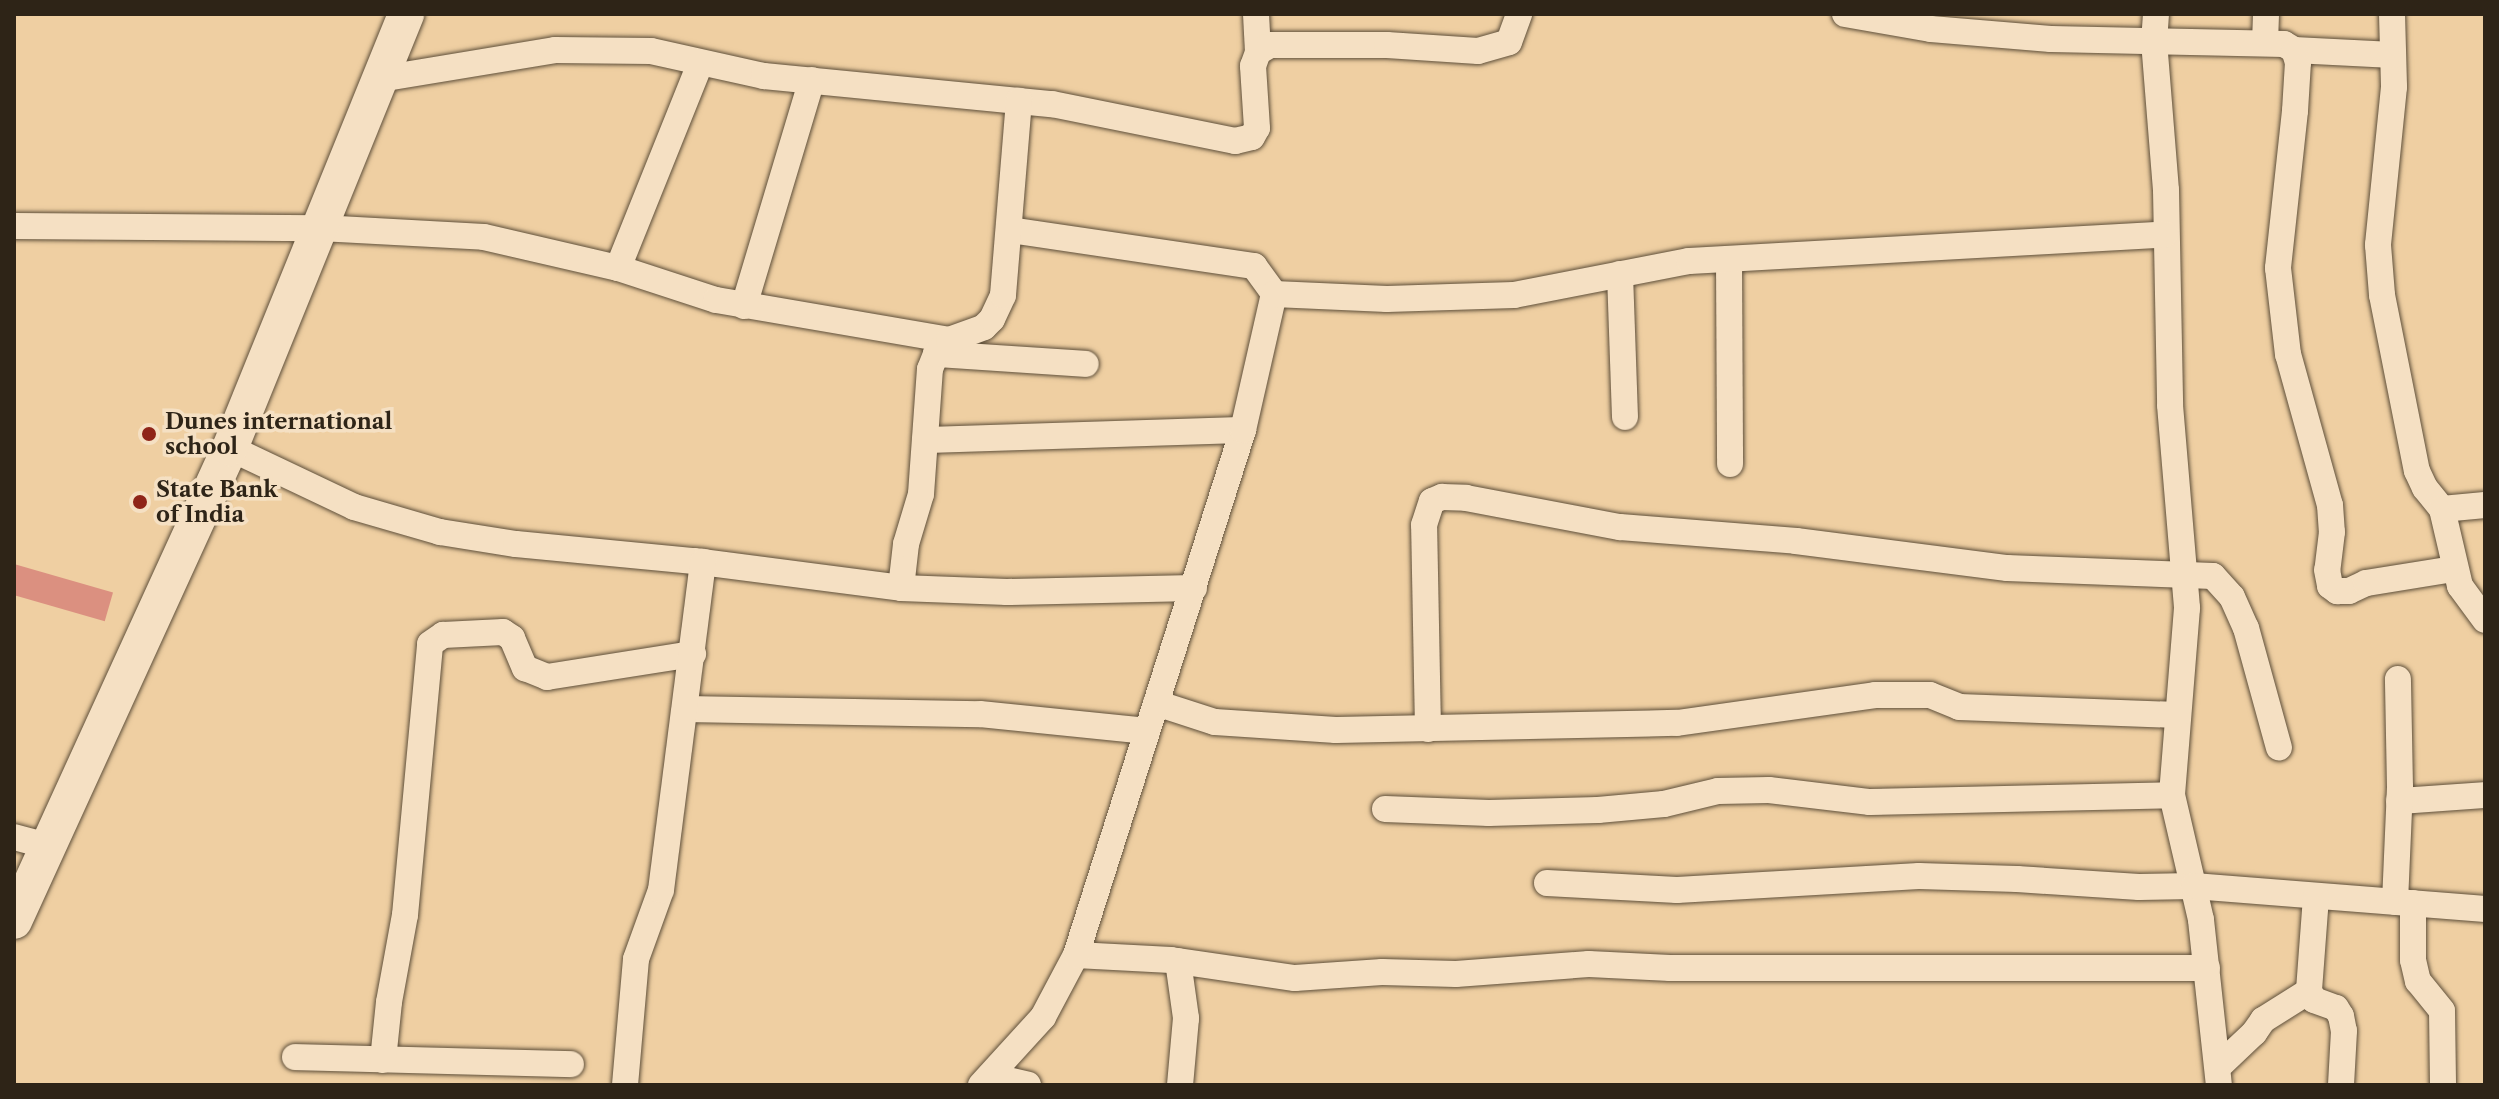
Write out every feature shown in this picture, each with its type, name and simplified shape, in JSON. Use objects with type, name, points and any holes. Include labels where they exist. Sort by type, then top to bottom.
[{"type":"main road","points":[[14,921],[30,842],[230,448],[406,14]]},
{"type":"street","points":[[380,79],[555,50],[651,51],[700,64],[812,80],[1019,101],[1235,141],[1252,137],[1257,128],[1253,66],[1258,52],[1256,14]]},
{"type":"street","points":[[1258,52],[1270,45],[1387,45],[1478,51],[1509,42],[1519,14]]},
{"type":"street","points":[[1845,14],[1946,30],[2051,39],[2265,43],[2284,44],[2294,50],[2393,55]]},
{"type":"street","points":[[2156,14],[2154,41],[2166,190],[2170,405],[2187,608],[2172,795],[2194,886],[2219,1076]]},
{"type":"street","points":[[2265,43],[2266,14]]},
{"type":"street","points":[[2392,14],[2394,87],[2378,245],[2382,295],[2417,471],[2425,488],[2442,509],[2453,569],[2465,597],[2485,620]]},
{"type":"street","points":[[2294,50],[2298,62],[2295,111],[2278,268],[2288,354],[2330,505],[2332,532],[2327,570],[2330,586],[2337,591],[2349,591],[2366,583],[2453,569]]},
{"type":"street","points":[[618,268],[700,64]]},
{"type":"street","points":[[744,306],[812,80]]},
{"type":"street","points":[[901,588],[906,544],[921,494],[930,369],[943,347],[992,319],[1007,279],[1019,101]]},
{"type":"street","points":[[14,226],[320,228],[511,240],[618,268],[680,291],[744,306],[943,347],[1086,364]]},
{"type":"street","points":[[986,1080],[1043,1017],[1076,955],[1243,430],[1274,294],[1254,266],[1010,230]]},
{"type":"street","points":[[1274,294],[1387,299],[1514,295],[1689,261],[2165,234]]},
{"type":"street","points":[[1729,260],[1730,464]]},
{"type":"street","points":[[1620,274],[1625,417]]},
{"type":"street","points":[[925,440],[1243,430]]},
{"type":"street","points":[[230,448],[354,507],[440,532],[516,544],[703,562],[901,588],[1007,592],[1194,588]]},
{"type":"street","points":[[1428,729],[1424,525],[1432,501],[1442,497],[1466,498],[1620,527],[1796,541],[2007,568],[2213,576],[2232,597],[2246,628],[2279,748]]},
{"type":"street","points":[[2442,509],[2485,505]]},
{"type":"street","points":[[625,1085],[636,959],[661,890],[703,562]]},
{"type":"street","points":[[383,1060],[389,1002],[405,915],[430,644],[443,635],[503,632],[512,638],[525,668],[547,677],[693,654]]},
{"type":"street","points":[[2398,679],[2404,903],[2418,981],[2442,1011],[2443,1085]]},
{"type":"street","points":[[1156,703],[1215,722],[1336,730],[1677,723],[1875,695],[1930,695],[1959,707],[2177,715]]},
{"type":"street","points":[[685,709],[876,709],[980,714],[1147,731]]},
{"type":"street","points":[[1385,809],[1489,813],[1598,810],[1664,804],[1718,791],[1769,790],[1870,802],[2172,795]]},
{"type":"street","points":[[2399,801],[2485,795]]},
{"type":"street","points":[[1547,883],[1677,890],[1919,876],[2139,887],[2194,886],[2485,909]]},
{"type":"street","points":[[2316,897],[2309,991],[2314,1000],[2336,1008],[2341,1016],[2344,1031],[2341,1085]]},
{"type":"street","points":[[1076,955],[1178,961],[1295,978],[1382,972],[1456,974],[1589,964],[1716,968],[2207,968]]},
{"type":"street","points":[[1178,961],[1186,1018],[1180,1085]]},
{"type":"street","points":[[2219,1076],[2263,1020],[2309,991]]},
{"type":"street","points":[[295,1057],[479,1059],[571,1064]]},
{"type":"street","points":[[986,1080],[1028,1085]]},
{"type":"building","points":[[14,564],[113,592],[105,621],[14,595]]},
{"type":"place","name":"Dunes international school","points":[[149,434]]},
{"type":"place","name":"State Bank of India","points":[[140,502]]}]
